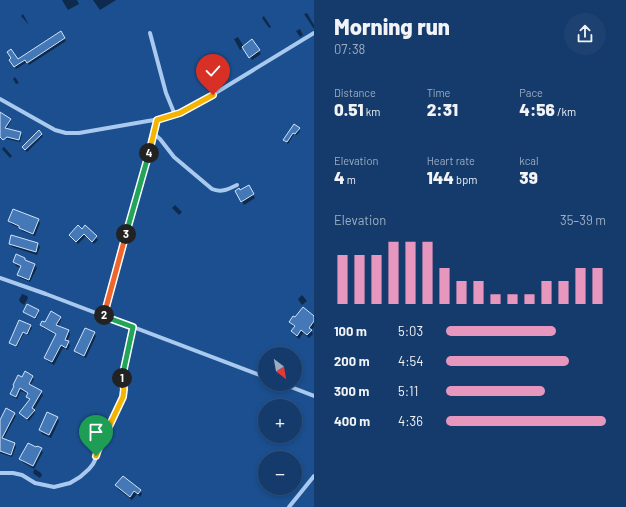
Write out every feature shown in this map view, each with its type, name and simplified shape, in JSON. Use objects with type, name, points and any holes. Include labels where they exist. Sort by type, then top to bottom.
[{"type":"street","points":[[150,33],[166,93],[175,115]]},
{"type":"street","points":[[0,99],[55,130],[66,133],[79,133],[148,120],[157,120],[175,115],[213,95],[314,33]]},
{"type":"street","points":[[103,316],[157,120]]},
{"type":"street","points":[[154,134],[160,139],[174,157],[212,189],[220,191],[237,185]]},
{"type":"street","points":[[0,278],[258,374]]},
{"type":"street","points":[[0,473],[22,475],[35,483],[54,487],[75,481],[89,469],[95,460],[98,450],[124,393],[122,377],[133,327]]},
{"type":"street","points":[[301,391],[314,396]]},
{"type":"street","points":[[289,507],[314,476]]},
{"type":"building","points":[[61,31],[65,38],[27,63],[25,60],[14,67],[9,60],[11,58],[7,52],[11,49],[18,59]]},
{"type":"building","points":[[252,39],[260,50],[249,58],[242,47]]},
{"type":"building","points":[[0,112],[11,119],[5,128],[21,132],[19,140],[7,137],[3,140],[0,137]]},
{"type":"building","points":[[294,124],[300,128],[295,134],[293,133],[287,142],[283,140]]},
{"type":"building","points":[[39,130],[42,134],[25,150],[22,147]]},
{"type":"building","points":[[249,185],[254,194],[241,202],[235,191]]},
{"type":"building","points":[[13,209],[39,219],[33,234],[8,221]]},
{"type":"building","points":[[78,225],[82,229],[85,225],[97,236],[92,242],[84,234],[76,242],[69,235]]},
{"type":"building","points":[[11,235],[38,243],[36,252],[9,244]]},
{"type":"building","points":[[16,254],[35,264],[29,280],[17,275],[21,266],[13,262]]},
{"type":"building","points":[[27,304],[39,310],[35,318],[23,312]]},
{"type":"building","points":[[303,307],[314,316],[314,321],[309,328],[312,330],[307,335],[301,330],[297,336],[291,331],[295,326],[289,322]]},
{"type":"building","points":[[51,311],[61,317],[56,325],[69,330],[65,340],[69,341],[66,348],[61,345],[52,362],[44,358],[56,334],[40,325],[42,321],[45,322]]},
{"type":"building","points":[[19,320],[31,325],[27,334],[23,332],[16,346],[9,343]]},
{"type":"building","points":[[85,328],[95,332],[84,356],[74,351]]},
{"type":"building","points":[[25,371],[33,376],[29,384],[42,391],[32,408],[35,410],[27,419],[19,413],[30,399],[26,397],[28,393],[20,388],[16,397],[10,394],[18,375],[22,377]]},
{"type":"building","points":[[6,408],[15,413],[2,438],[15,443],[11,455],[0,451],[0,420]]},
{"type":"building","points":[[47,412],[58,417],[49,435],[39,430]]},
{"type":"building","points":[[28,443],[42,448],[33,466],[19,459]]},
{"type":"building","points":[[123,476],[141,490],[138,494],[134,491],[130,497],[115,485]]},
{"type":"route","points":[[96,456],[123,397],[124,389],[122,377],[133,327],[103,316],[157,120],[180,113],[213,95]]}]
